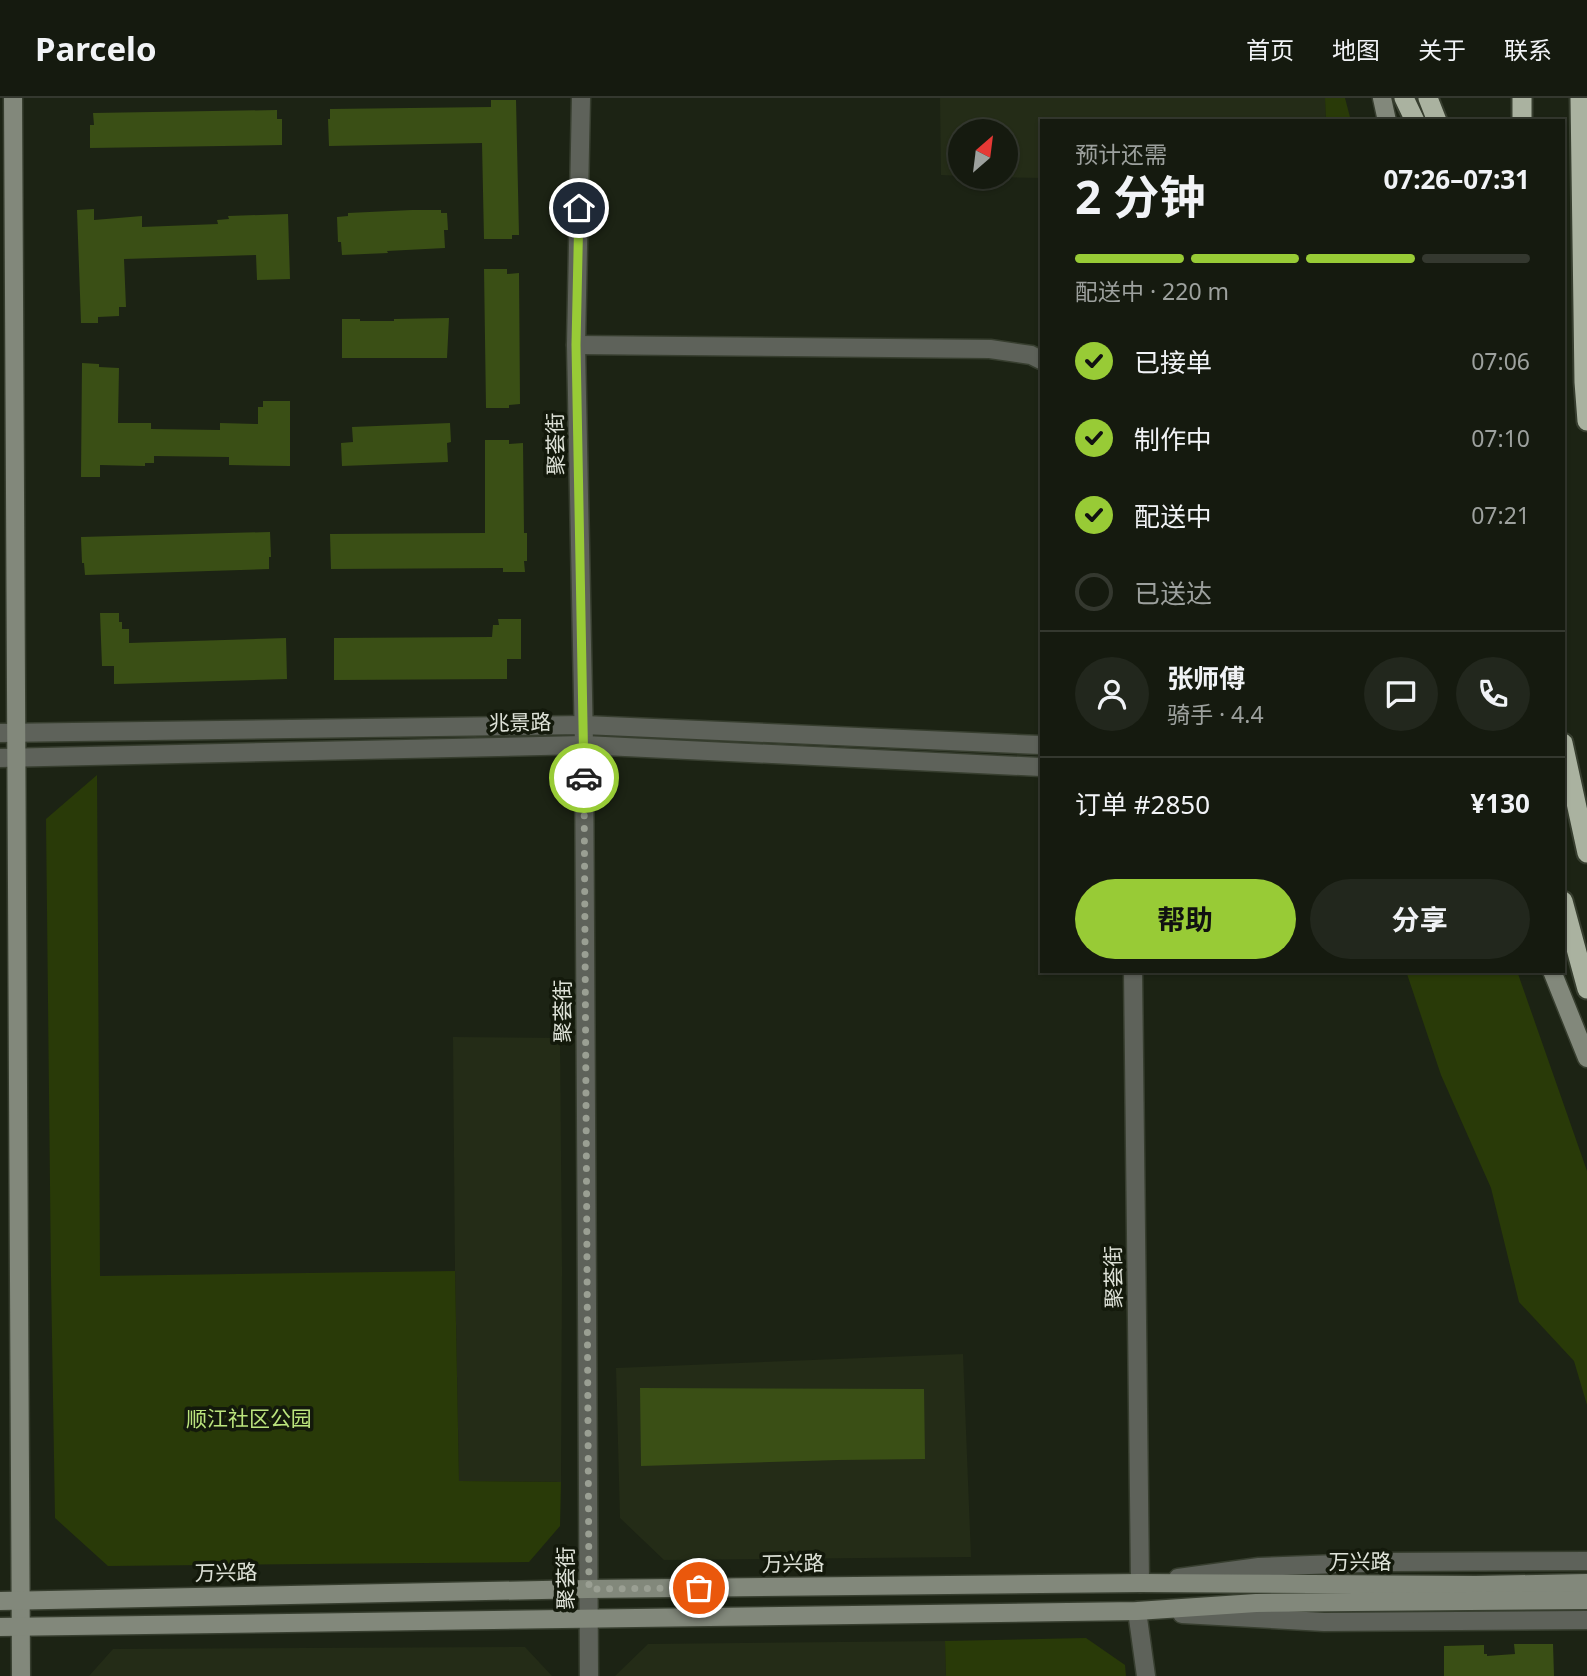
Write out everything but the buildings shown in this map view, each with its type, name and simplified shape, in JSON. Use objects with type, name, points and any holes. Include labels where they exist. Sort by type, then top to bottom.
[{"type":"highway","points":[[1404,98],[1414,119]]},
{"type":"highway","points":[[1428,98],[1436,119]]},
{"type":"highway","points":[[1522,98],[1522,119]]},
{"type":"highway","points":[[1580,98],[1584,382],[1587,421]]},
{"type":"highway","points":[[1565,752],[1587,853]]},
{"type":"highway","points":[[1565,908],[1587,989]]},
{"type":"main road","points":[[13,98],[8,757],[21,1676]]},
{"type":"main road","points":[[1382,98],[1387,119]]},
{"type":"main road","points":[[1553,973],[1587,1058]]},
{"type":"main road","name":"万兴路","points":[[0,1601],[589,1589],[1140,1583],[1475,1593],[1587,1583]]},
{"type":"main road","points":[[0,1627],[1137,1611],[1256,1602],[1475,1593],[1587,1600]]},
{"type":"street","name":"聚荟街","points":[[581,98],[576,345],[584,725],[589,1676]]},
{"type":"street","points":[[576,345],[990,349],[1031,355],[1040,360]]},
{"type":"street","name":"兆景路","points":[[8,733],[584,725],[1040,745]]},
{"type":"street","name":"兆景路","points":[[8,757],[584,745],[1040,767]]},
{"type":"street","name":"聚荟街","points":[[1133,973],[1140,1583]]},
{"type":"street","points":[[1140,1583],[1259,1567],[1390,1562],[1587,1561]]},
{"type":"street","points":[[1146,1676],[1137,1611],[1324,1622],[1587,1620]]},
{"type":"shaded area","points":[[940,98],[1325,98],[1326,119],[1040,119],[1040,178],[1018,178],[1018,119],[948,119],[948,175],[941,175]]},
{"type":"shaded area","points":[[453,1037],[560,1038],[561,1482],[459,1481]]},
{"type":"shaded area","points":[[963,1354],[971,1557],[664,1560],[620,1518],[616,1368]]},
{"type":"shaded area","points":[[945,1641],[946,1676],[615,1676],[648,1644]]},
{"type":"shaded area","points":[[525,1647],[552,1676],[89,1676],[113,1649]]},
{"type":"green space","points":[[1325,98],[1345,98],[1350,119],[1326,119]]},
{"type":"green space","name":"顺江社区公园","points":[[97,775],[100,1276],[455,1271],[459,1481],[561,1482],[560,1526],[529,1562],[108,1566],[55,1518],[46,819]]},
{"type":"green space","points":[[1407,973],[1518,973],[1587,1171],[1587,1405],[1574,1361],[1519,1302],[1491,1188],[1441,1075]]},
{"type":"green space","points":[[1086,1638],[1125,1665],[1126,1676],[946,1676],[945,1641]]},
{"type":"way so far","points":[[584,778],[589,1589],[699,1588]]},
{"type":"route","points":[[579,208],[576,345],[584,778]]}]
